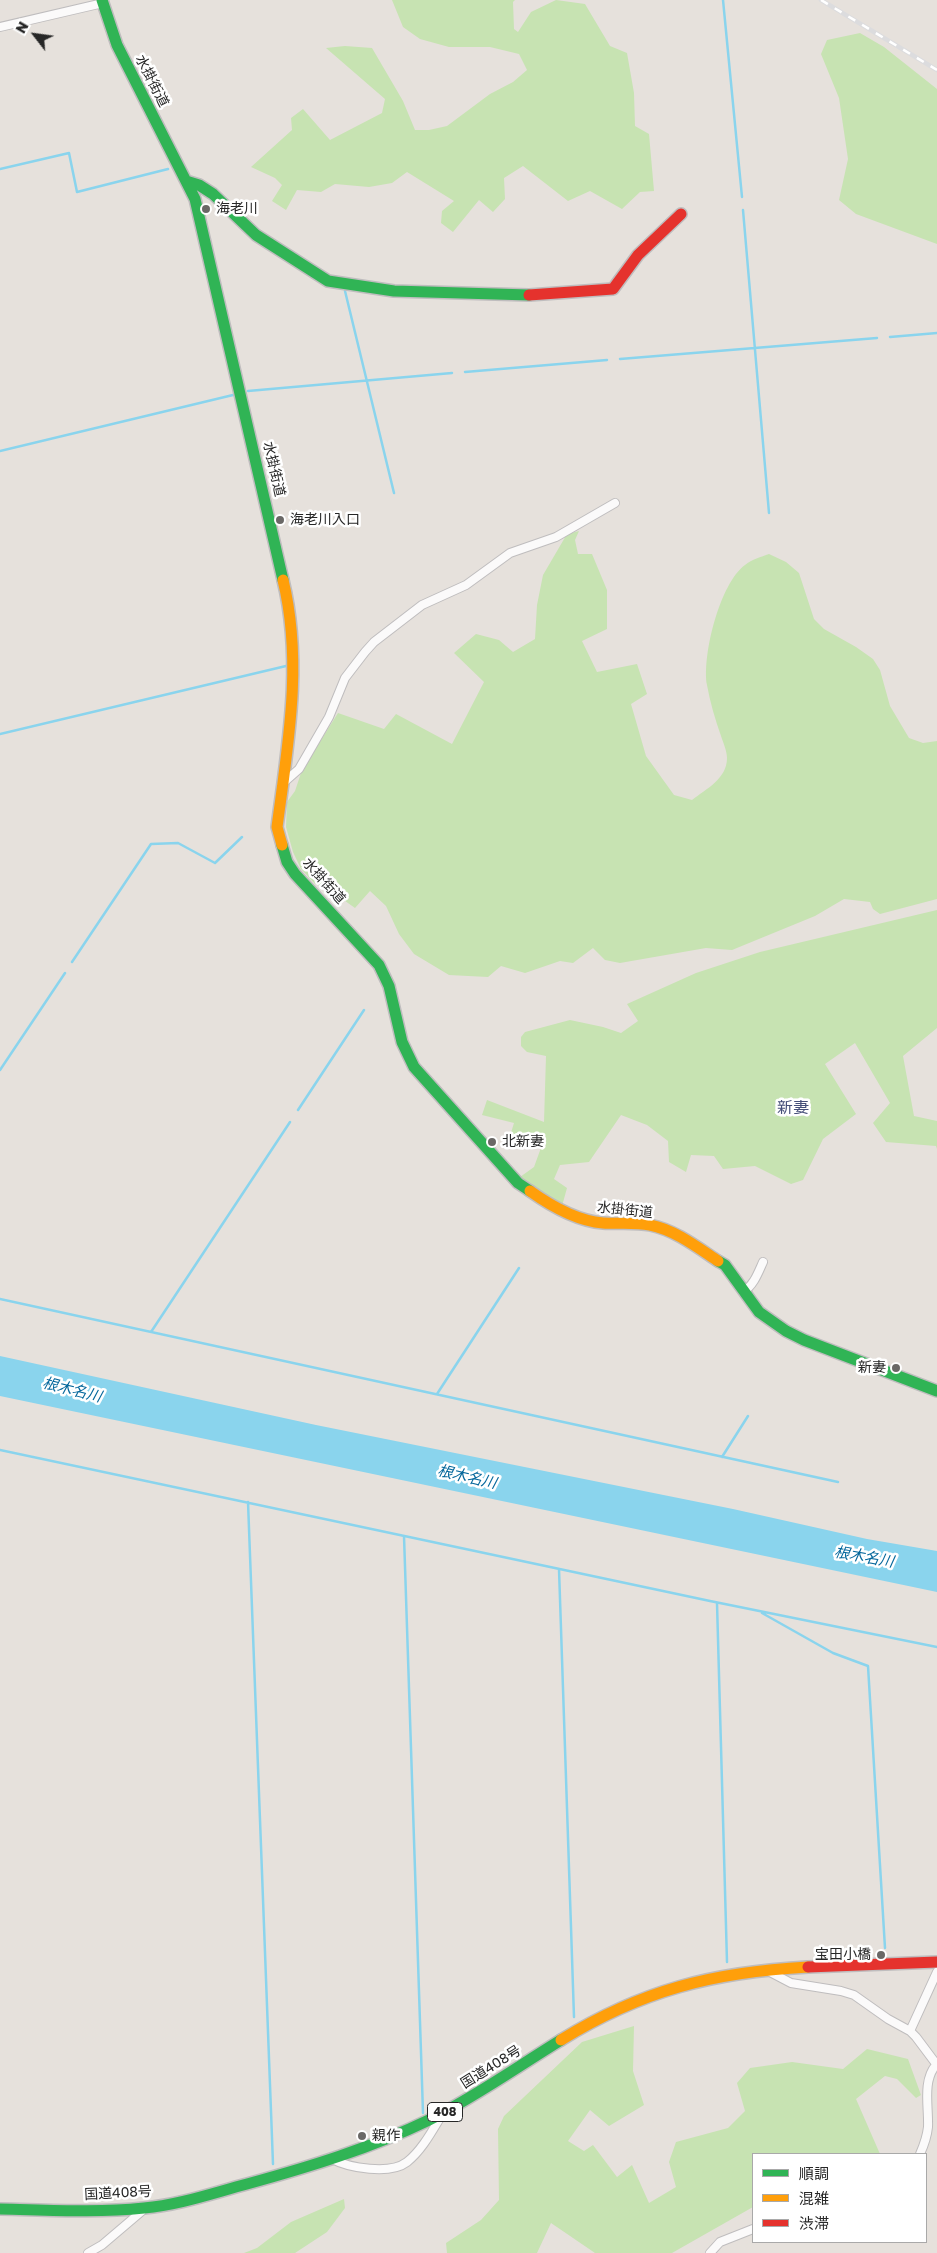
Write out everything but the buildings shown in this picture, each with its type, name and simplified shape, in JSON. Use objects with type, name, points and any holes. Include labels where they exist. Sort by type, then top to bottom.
[{"type":"main road","name":"水掛街道","points":[[102,2],[117,45],[195,200],[289,607],[294,658],[293,702],[277,827],[287,862],[295,874],[379,965],[389,986],[404,1048],[414,1067],[518,1183],[545,1202],[581,1219],[601,1223],[650,1225],[685,1239],[725,1265],[759,1312],[792,1334],[937,1391]]},
{"type":"main road","points":[[186,181],[199,185],[213,194],[256,235],[328,281],[394,291],[528,295],[613,289],[638,255],[681,214]]},
{"type":"main road","name":"国道408号","points":[[0,2209],[100,2211],[145,2208],[189,2200],[267,2179],[407,2130],[445,2112],[488,2087],[595,2018],[621,2006],[682,1984],[766,1970],[937,1962]]},
{"type":"street","points":[[0,28],[102,2]]},
{"type":"street","points":[[282,784],[299,769],[328,717],[345,678],[374,642],[422,605],[466,585],[510,553],[556,537],[615,503]]},
{"type":"street","points":[[743,1292],[755,1280],[764,1262]]},
{"type":"street","points":[[766,1970],[791,1983],[854,1995],[888,2019],[910,2031],[927,2050],[937,2065],[928,2089],[926,2140],[920,2153]]},
{"type":"street","points":[[910,2031],[937,1972]]},
{"type":"street","points":[[330,2158],[341,2164],[378,2170],[406,2163],[423,2144],[445,2112]]},
{"type":"street","points":[[88,2253],[98,2250],[145,2208]]},
{"type":"street","points":[[710,2253],[720,2242],[752,2229]]},
{"type":"green space","points":[[392,0],[515,0],[513,2],[514,29],[518,32],[531,12],[556,0],[585,4],[610,46],[627,53],[634,93],[635,126],[649,134],[654,191],[640,192],[622,209],[590,191],[568,201],[523,166],[504,178],[505,199],[493,212],[479,200],[453,232],[441,223],[442,211],[454,201],[407,172],[392,183],[369,187],[335,184],[321,192],[297,190],[286,210],[272,201],[282,185],[275,178],[251,167],[292,130],[291,118],[303,109],[330,140],[382,113],[385,99],[326,48],[345,46],[372,48],[403,101],[415,130],[429,130],[447,126],[490,94],[513,82],[527,70],[519,54],[490,47],[449,47],[420,39],[403,27]]},
{"type":"green space","points":[[860,33],[884,47],[937,89],[937,244],[856,214],[839,200],[848,159],[839,98],[821,54],[827,40]]},
{"type":"green space","points":[[579,531],[575,540],[578,554],[592,554],[607,590],[607,629],[582,641],[597,672],[637,664],[647,694],[631,704],[646,756],[674,795],[692,800],[720,778],[726,765],[726,752],[711,704],[706,672],[710,639],[728,587],[736,574],[745,565],[769,554],[786,562],[799,573],[814,619],[824,629],[873,659],[880,670],[890,706],[909,738],[923,743],[937,741],[937,899],[880,914],[873,909],[870,902],[844,899],[815,916],[732,950],[706,948],[620,963],[605,960],[593,948],[573,963],[560,961],[525,973],[501,966],[488,977],[449,975],[414,954],[399,934],[386,906],[370,891],[355,908],[324,886],[315,884],[301,869],[293,852],[286,827],[287,802],[295,791],[302,770],[338,713],[384,729],[396,714],[452,744],[484,682],[454,653],[476,634],[499,640],[513,652],[535,639],[537,605],[543,575],[567,534]]},
{"type":"green space","points":[[937,910],[937,1028],[903,1056],[914,1116],[937,1121],[937,1149],[936,1146],[886,1142],[873,1123],[890,1103],[855,1043],[825,1064],[856,1114],[823,1139],[803,1180],[791,1184],[755,1166],[723,1169],[714,1156],[691,1155],[686,1172],[669,1162],[668,1141],[647,1125],[621,1115],[589,1162],[560,1165],[554,1179],[567,1188],[562,1206],[520,1177],[534,1167],[542,1145],[510,1136],[514,1123],[482,1115],[487,1100],[544,1122],[546,1056],[527,1052],[521,1046],[521,1037],[525,1032],[570,1020],[621,1033],[638,1021],[627,1004],[696,973],[760,952]]},
{"type":"green space","points":[[634,2026],[633,2071],[644,2105],[609,2126],[590,2110],[568,2141],[584,2151],[593,2145],[617,2177],[632,2165],[649,2203],[676,2187],[669,2162],[676,2142],[728,2128],[745,2111],[737,2083],[750,2068],[792,2062],[843,2069],[867,2049],[908,2059],[921,2095],[916,2098],[897,2079],[885,2076],[856,2099],[880,2153],[752,2153],[752,2208],[672,2253],[595,2253],[551,2223],[537,2253],[447,2253],[446,2243],[481,2220],[499,2200],[498,2129],[504,2116],[582,2042]]},
{"type":"green space","points":[[344,2199],[345,2208],[327,2232],[295,2253],[244,2253],[257,2248],[291,2222]]},
{"type":"water","name":"根木名川","points":[[0,1356],[316,1425],[733,1509],[867,1539],[937,1551],[937,1592],[0,1396]]},
{"type":"waterway","points":[[723,0],[742,197]]},
{"type":"waterway","points":[[0,169],[69,153],[77,192],[168,169]]},
{"type":"waterway","points":[[743,210],[769,513]]},
{"type":"waterway","points":[[345,291],[394,493]]},
{"type":"waterway","points":[[890,337],[937,333]]},
{"type":"waterway","points":[[620,359],[877,338]]},
{"type":"waterway","points":[[465,372],[607,360]]},
{"type":"waterway","points":[[248,391],[452,373]]},
{"type":"waterway","points":[[0,451],[233,395]]},
{"type":"waterway","points":[[0,734],[286,666]]},
{"type":"waterway","points":[[72,962],[151,844],[178,843],[215,863],[242,837]]},
{"type":"waterway","points":[[0,1070],[65,973]]},
{"type":"waterway","points":[[298,1110],[364,1010]]},
{"type":"waterway","points":[[151,1332],[290,1122]]},
{"type":"waterway","points":[[437,1394],[519,1268]]},
{"type":"waterway","points":[[0,1299],[838,1482]]},
{"type":"waterway","points":[[722,1457],[748,1416]]},
{"type":"waterway","points":[[0,1450],[710,1601],[937,1647]]},
{"type":"waterway","points":[[248,1502],[273,2164]]},
{"type":"waterway","points":[[404,1536],[423,2113]]},
{"type":"waterway","points":[[559,1569],[574,2017]]},
{"type":"waterway","points":[[717,1603],[727,1962]]},
{"type":"waterway","points":[[762,1613],[833,1653],[868,1666],[885,1948]]},
{"type":"railway","points":[[821,0],[937,70]]},
{"type":"traffic: fast","points":[[102,0],[117,45],[195,199],[283,580]]},
{"type":"traffic: fast","points":[[186,181],[199,185],[213,194],[256,235],[328,281],[394,291],[529,295]]},
{"type":"traffic: fast","points":[[282,845],[287,862],[295,874],[379,965],[389,986],[402,1042],[414,1067],[518,1183],[530,1191]]},
{"type":"traffic: fast","points":[[718,1261],[725,1265],[759,1312],[786,1331],[804,1340],[937,1391]]},
{"type":"traffic: fast","points":[[0,2209],[90,2211],[126,2210],[157,2206],[196,2198],[293,2171],[362,2148],[429,2120],[479,2092],[561,2040]]},
{"type":"traffic: slow","points":[[282,845],[277,827],[289,734],[293,672],[289,611],[283,580]]},
{"type":"traffic: slow","points":[[530,1191],[555,1207],[593,1222],[632,1223],[659,1227],[686,1240],[718,1261]]},
{"type":"traffic: slow","points":[[561,2040],[621,2008],[650,1996],[680,1987],[741,1973],[808,1967]]},
{"type":"traffic: jam","points":[[529,295],[613,289],[638,255],[681,214]]},
{"type":"traffic: jam","points":[[808,1967],[937,1962]]},
{"type":"place","name":"海老川","points":[[206,209]]},
{"type":"place","name":"海老川入口","points":[[280,520]]},
{"type":"place","name":"北新妻","points":[[492,1142]]},
{"type":"place","name":"新妻","points":[[896,1368]]},
{"type":"place","name":"宝田小橋","points":[[881,1955]]},
{"type":"place","name":"親作","points":[[362,2136]]},
{"type":"district","name":"新妻","points":[[793,1108]]}]
